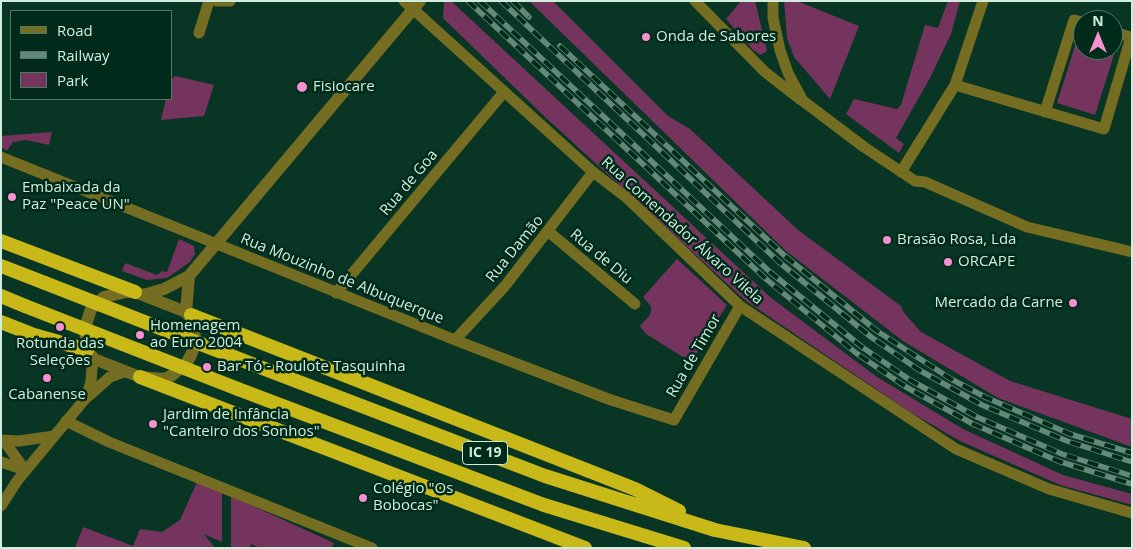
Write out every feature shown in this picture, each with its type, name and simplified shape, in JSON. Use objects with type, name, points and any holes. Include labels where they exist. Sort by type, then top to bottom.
[{"type":"highway","points":[[1,241],[139,294]]},
{"type":"highway","name":"IC 19","points":[[1,266],[545,476],[715,530],[804,548]]},
{"type":"highway","name":"IC 19","points":[[1,296],[238,389],[544,505],[684,548]]},
{"type":"highway","points":[[188,314],[635,489],[715,530]]},
{"type":"highway","points":[[1,322],[34,335],[88,352]]},
{"type":"highway","points":[[140,376],[585,548]]},
{"type":"street","points":[[199,33],[209,1]]},
{"type":"street","points":[[218,1],[230,1]]},
{"type":"street","points":[[695,1],[765,72],[803,102],[901,172],[915,180],[925,182],[1027,227],[1132,252]]},
{"type":"street","points":[[773,1],[773,18],[780,50],[788,73],[803,102]]},
{"type":"street","points":[[901,172],[913,156],[955,85],[983,1]]},
{"type":"street","points":[[85,399],[91,382],[92,368],[85,328],[91,309],[104,297],[115,293],[139,294],[164,290],[189,276],[413,4]]},
{"type":"street","name":"Rua Comendador Álvaro Vilela","points":[[413,4],[504,92],[593,172],[627,198],[740,306],[956,449],[1049,489],[1132,513]]},
{"type":"street","points":[[1045,112],[1073,23]]},
{"type":"street","points":[[955,85],[1104,129],[1132,38]]},
{"type":"street","name":"Rua de Goa","points":[[336,293],[504,92]]},
{"type":"street","name":"Rua Mouzinho de Albuquerque","points":[[1,157],[455,340],[611,400],[674,420]]},
{"type":"street","name":"Rua Damão","points":[[455,340],[506,286],[593,172]]},
{"type":"street","name":"Rua de Diu","points":[[548,232],[635,304]]},
{"type":"street","points":[[188,314],[189,276]]},
{"type":"street","points":[[88,352],[94,359],[140,376],[164,379],[172,376],[186,364],[196,338],[194,322],[188,314],[139,294]]},
{"type":"street","name":"Rua de Timor","points":[[674,420],[740,306]]},
{"type":"street","points":[[1,506],[26,470],[85,399],[110,377],[126,371]]},
{"type":"street","points":[[66,421],[109,442],[345,543],[372,548]]},
{"type":"street","points":[[3,440],[19,441],[54,436]]},
{"type":"street","points":[[3,440],[26,470]]},
{"type":"street","points":[[1,462],[26,470]]},
{"type":"green space","points":[[444,1],[451,1],[770,297],[877,377],[963,429],[1063,475],[1132,494],[1132,505],[1060,485],[960,441],[910,412],[746,301],[545,117],[443,18]]},
{"type":"green space","points":[[529,1],[553,1],[668,116],[690,129],[798,230],[901,306],[904,313],[921,332],[1010,381],[1132,419],[1132,447],[998,398],[903,341],[786,251]]},
{"type":"green space","points":[[741,1],[755,1],[767,51],[760,55],[753,50],[726,19]]},
{"type":"green space","points":[[784,1],[797,1],[859,26],[830,99],[794,57],[787,38]]},
{"type":"green space","points":[[948,1],[960,1],[951,34],[930,78],[896,138],[904,144],[899,153],[846,114],[854,99],[897,109],[901,105],[925,25],[938,28]]},
{"type":"green space","points":[[1073,52],[1073,60],[1112,60],[1095,115],[1057,103]]},
{"type":"green space","points":[[175,76],[214,85],[204,116],[161,120],[166,100],[172,100],[172,79]]},
{"type":"green space","points":[[52,132],[49,145],[26,140],[13,142],[7,151],[1,147],[1,136]]},
{"type":"green space","points":[[179,239],[194,246],[195,254],[190,262],[167,278],[147,280],[122,271],[125,263],[157,275],[162,271],[167,272]]},
{"type":"green space","points":[[677,259],[727,305],[691,362],[646,334],[640,326],[650,315],[651,310],[651,306],[643,297]]},
{"type":"green space","points":[[197,482],[222,493],[222,542],[204,534],[215,548],[75,548],[83,527],[133,546],[140,529],[162,532],[180,520]]},
{"type":"green space","points":[[231,496],[334,543],[332,548],[259,548],[251,544],[250,548],[231,548]]},
{"type":"railway","points":[[468,1],[766,279],[856,353],[906,387],[973,424],[1058,461],[1132,484]]},
{"type":"railway","points":[[480,1],[770,272],[862,347],[910,380],[977,417],[1062,454],[1132,476]]},
{"type":"railway","points":[[501,1],[779,262],[871,337],[919,370],[982,405],[1067,441],[1132,462]]},
{"type":"railway","points":[[513,1],[529,17]]},
{"type":"railway","points":[[560,46],[785,256],[877,331],[951,379],[985,397],[1070,434],[1132,453]]},
{"type":"place","name":"Onda de Sabores","points":[[646,37]]},
{"type":"place","name":"Fisiocare","points":[[302,87]]},
{"type":"place","name":"Embaixada da Paz \"Peace UN\"","points":[[12,197]]},
{"type":"place","name":"Brasão Rosa, Lda","points":[[887,240]]},
{"type":"place","name":"ORCAPE","points":[[948,262]]},
{"type":"place","name":"Mercado da Carne","points":[[1073,303]]},
{"type":"place","name":"Rotunda das Seleções","points":[[60,327]]},
{"type":"place","name":"Homenagem ao Euro 2004","points":[[140,335]]},
{"type":"place","name":"Bar Tó - Roulote Tasquinha","points":[[207,367]]},
{"type":"place","name":"Cabanense","points":[[47,378]]},
{"type":"place","name":"Jardim de Infância \"Canteiro dos Sonhos\"","points":[[153,424]]},
{"type":"place","name":"Colégio \"Os Bobocas\"","points":[[363,498]]}]
